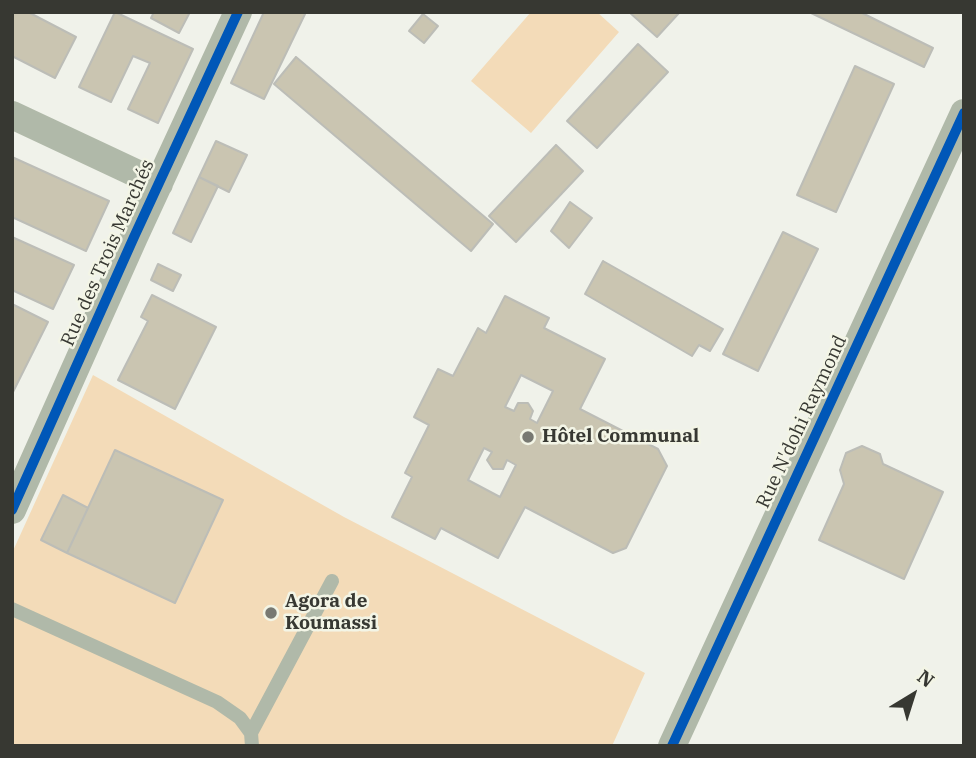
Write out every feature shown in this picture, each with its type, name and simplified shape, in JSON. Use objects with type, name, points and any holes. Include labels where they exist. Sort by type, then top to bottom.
[{"type":"street","name":"Rue des Trois Marchés","points":[[12,510],[238,12]]},
{"type":"street","name":"Rue N'dohi Raymond","points":[[672,746],[964,113]]},
{"type":"street","points":[[12,115],[159,184]]},
{"type":"lane","points":[[252,739],[332,580]]},
{"type":"lane","points":[[12,609],[217,702],[240,718],[252,739]]},
{"type":"shaded area","points":[[531,12],[597,12],[619,32],[531,133],[471,81]]},
{"type":"shaded area","name":"Agora de Koumassi","points":[[93,375],[344,517],[645,673],[612,746],[12,746],[12,553]]},
{"type":"building","points":[[13,12],[28,12],[76,37],[55,78],[12,56]]},
{"type":"building","points":[[115,12],[193,49],[158,123],[128,109],[150,63],[133,56],[111,102],[79,87]]},
{"type":"building","points":[[154,12],[190,12],[179,33],[151,18]]},
{"type":"building","points":[[264,12],[306,12],[264,99],[231,83]]},
{"type":"building","points":[[629,12],[678,12],[679,13],[657,37]]},
{"type":"building","points":[[809,12],[860,12],[933,48],[924,67]]},
{"type":"building","points":[[423,14],[438,26],[424,43],[409,31]]},
{"type":"building","points":[[638,44],[668,72],[597,148],[567,121]]},
{"type":"building","points":[[296,57],[493,224],[471,251],[274,84]]},
{"type":"building","points":[[855,66],[894,84],[836,212],[797,195]]},
{"type":"building","points":[[216,141],[247,155],[229,192],[199,177]]},
{"type":"building","points":[[556,145],[583,171],[516,242],[489,216]]},
{"type":"building","points":[[12,157],[109,201],[86,251],[12,217]]},
{"type":"building","points":[[199,177],[218,186],[191,242],[173,233]]},
{"type":"building","points":[[570,202],[592,218],[569,248],[551,231]]},
{"type":"building","points":[[783,232],[818,249],[758,371],[723,354]]},
{"type":"building","points":[[12,237],[74,265],[53,309],[12,290]]},
{"type":"building","points":[[603,261],[723,329],[710,351],[699,345],[692,356],[585,294]]},
{"type":"building","points":[[158,264],[181,275],[173,291],[151,280]]},
{"type":"building","points":[[152,295],[216,327],[175,409],[118,380],[148,321],[141,317]]},
{"type":"building","name":"Hôtel Communal","points":[[505,296],[549,318],[544,328],[605,359],[580,409],[658,449],[667,466],[626,548],[613,553],[525,507],[498,558],[441,528],[435,539],[392,517],[412,477],[405,473],[429,425],[414,417],[438,369],[453,376],[478,328],[486,333]],"holes":[[[521,375],[553,391],[537,423],[530,419],[533,411],[528,403],[518,403],[514,411],[505,407]],[[484,448],[492,452],[487,460],[493,469],[503,469],[507,460],[516,465],[500,497],[468,480]]]},
{"type":"building","points":[[12,304],[48,322],[12,394]]},
{"type":"building","points":[[862,446],[880,454],[883,464],[943,492],[904,579],[819,540],[844,484],[840,470],[846,453]]},
{"type":"building","points":[[115,450],[223,500],[175,603],[67,553]]},
{"type":"building","points":[[63,495],[88,508],[67,553],[41,540]]},
{"type":"cycle path","points":[[12,510],[238,12]]},
{"type":"cycle path","points":[[672,746],[964,113]]},
{"type":"place","name":"Hôtel Communal","points":[[528,437]]},
{"type":"place","name":"Agora de Koumassi","points":[[271,613]]}]
